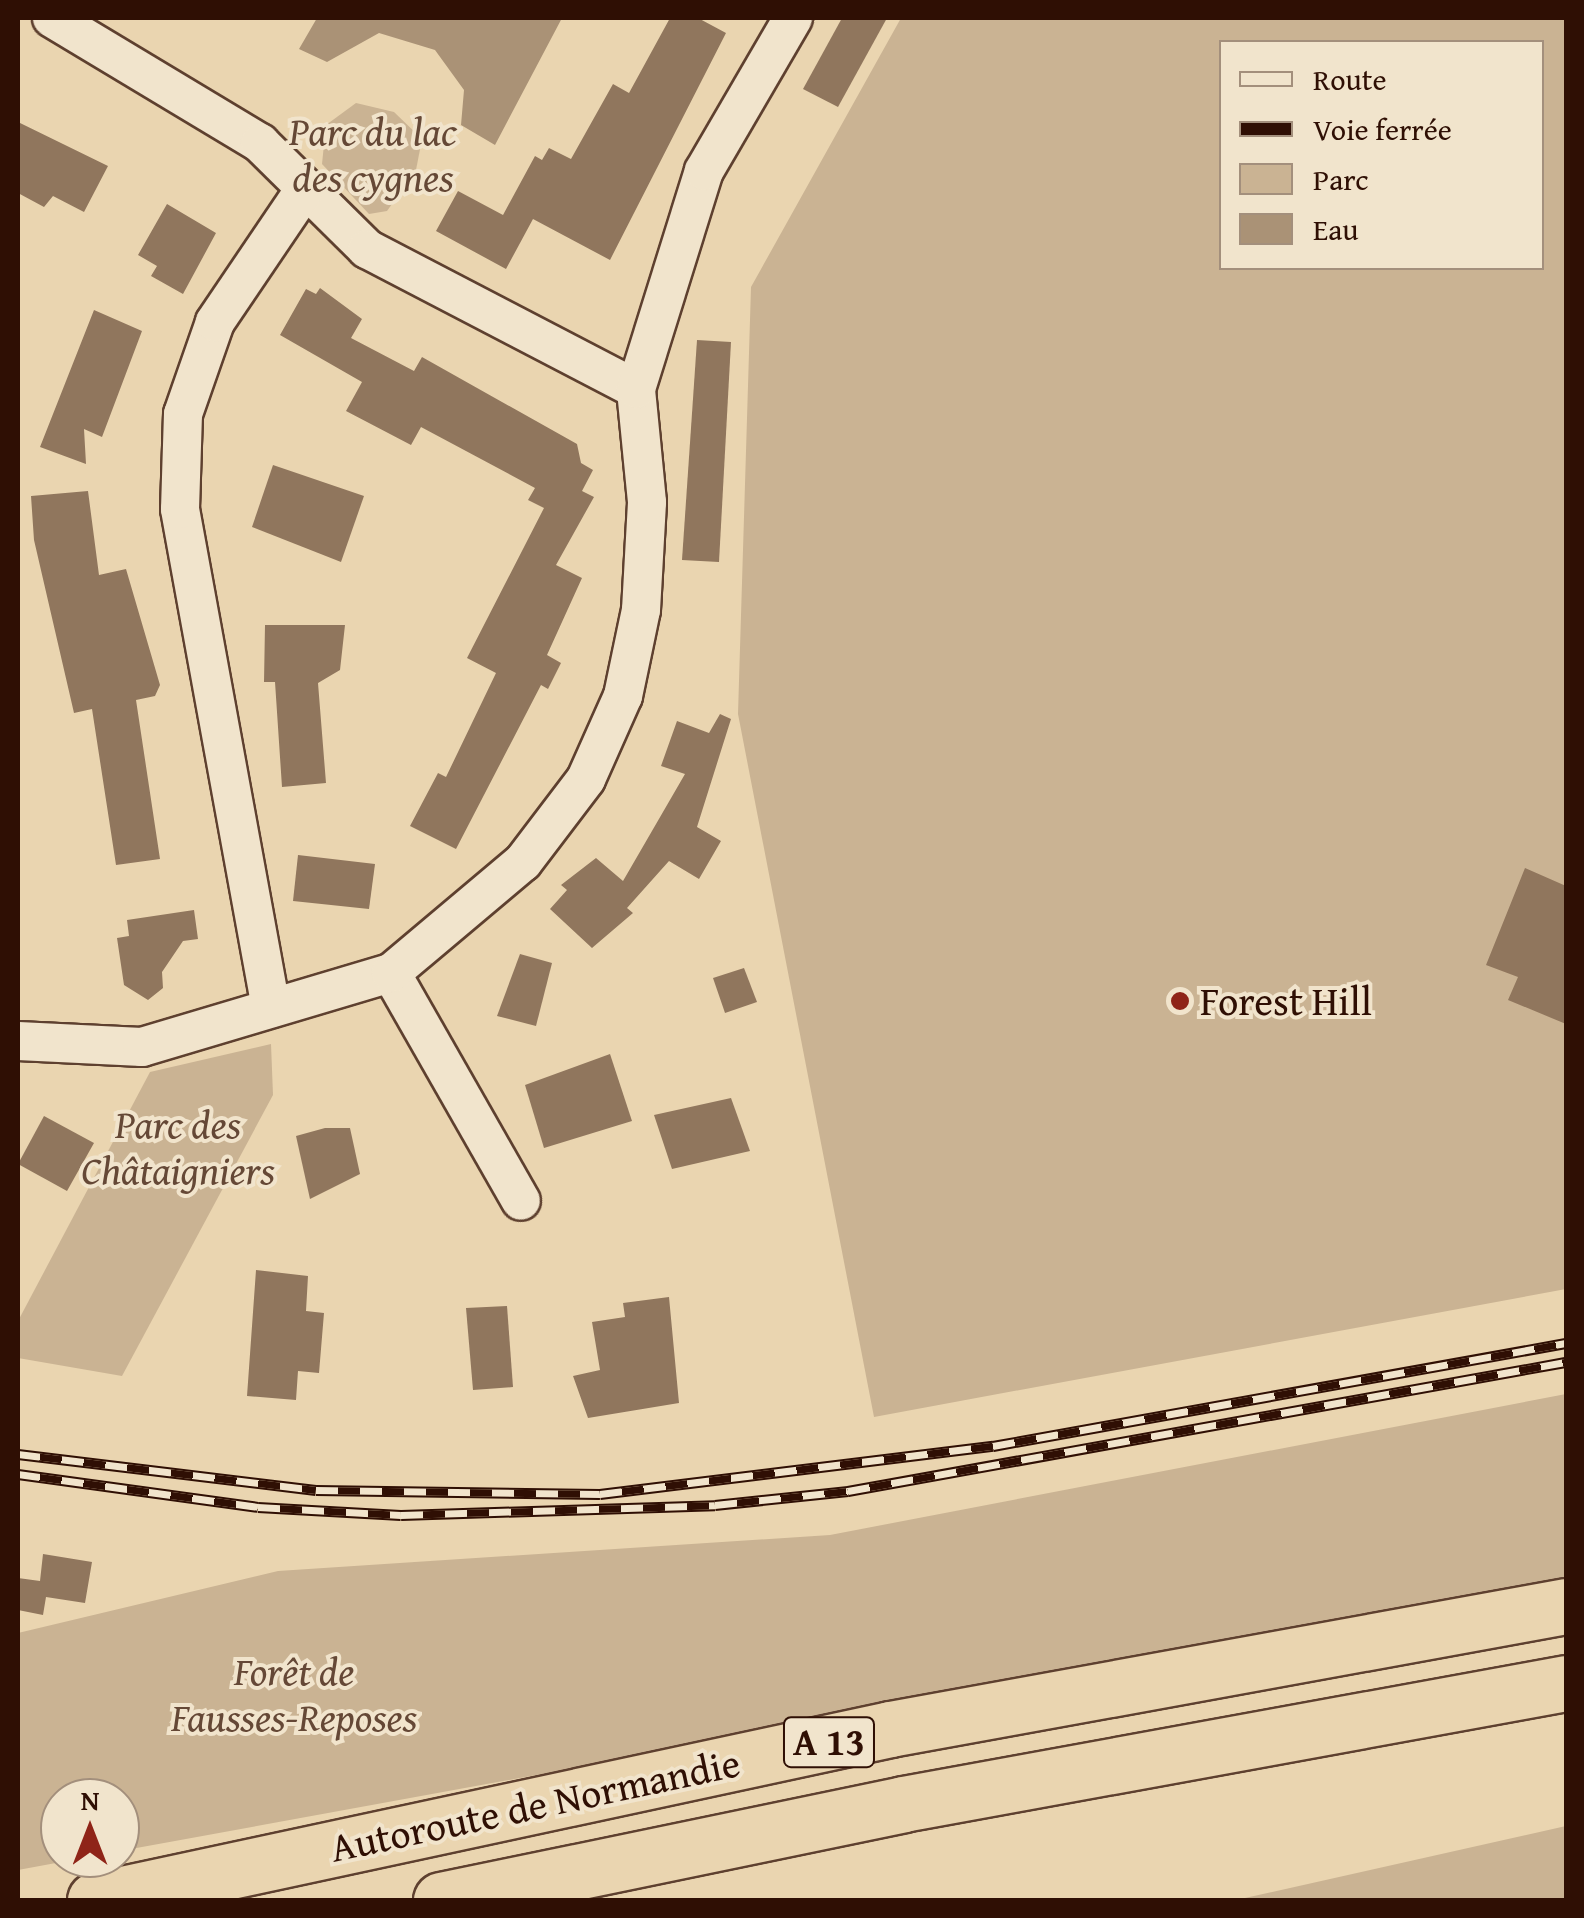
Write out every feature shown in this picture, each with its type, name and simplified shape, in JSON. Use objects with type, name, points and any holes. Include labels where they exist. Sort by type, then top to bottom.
[{"type":"highway","name":"Autoroute de Normandie","points":[[95,1900],[890,1729],[1566,1606]]},
{"type":"highway","name":"Autoroute de Normandie","points":[[440,1900],[904,1804],[1566,1683]]},
{"type":"street","points":[[52,18],[260,144],[303,192],[367,249],[636,389]]},
{"type":"street","points":[[18,1041],[142,1046],[391,972],[523,862],[586,779],[623,696],[641,610],[646,520],[636,389],[704,171],[794,18]]},
{"type":"street","points":[[271,1008],[180,509],[182,433],[216,322],[303,192]]},
{"type":"street","points":[[391,972],[521,1200]]},
{"type":"green space","name":"Forest Hill","points":[[901,18],[1566,18],[1566,1289],[874,1417],[738,714],[751,287]]},
{"type":"green space","name":"Parc du lac des cygnes","points":[[356,103],[394,112],[422,139],[416,170],[387,211],[369,214],[322,164],[326,125]]},
{"type":"green space","name":"Parc des Châtaigniers","points":[[271,1044],[273,1095],[122,1376],[18,1358],[18,1321],[150,1072]]},
{"type":"green space","name":"Forêt de Fausses-Reposes","points":[[1566,1394],[1566,1587],[140,1847],[140,1778],[40,1778],[40,1866],[18,1870],[18,1633],[278,1571],[830,1535]]},
{"type":"green space","points":[[1566,1826],[1566,1900],[1236,1900]]},
{"type":"water","points":[[317,18],[562,18],[495,145],[461,125],[464,90],[435,50],[379,33],[327,62],[299,49]]},
{"type":"building","points":[[670,18],[698,18],[726,33],[610,260],[533,219],[506,269],[436,231],[458,191],[503,215],[535,156],[542,160],[549,148],[571,159],[613,84],[629,93]]},
{"type":"building","points":[[842,18],[887,18],[838,107],[803,89]]},
{"type":"building","points":[[18,122],[108,166],[84,212],[53,196],[44,207],[18,193]]},
{"type":"building","points":[[167,204],[216,233],[183,294],[151,276],[157,266],[138,255]]},
{"type":"building","points":[[320,288],[362,319],[351,338],[414,371],[422,357],[577,444],[581,463],[593,470],[582,491],[594,497],[556,565],[582,578],[547,655],[561,663],[548,689],[541,685],[456,849],[410,826],[438,773],[446,777],[496,673],[467,658],[544,508],[528,500],[535,488],[421,427],[411,445],[346,411],[362,382],[280,335],[306,289],[316,294]]},
{"type":"building","points":[[94,310],[142,331],[102,437],[84,429],[86,464],[40,447]]},
{"type":"building","points":[[697,340],[731,342],[719,562],[682,560]]},
{"type":"building","points":[[273,465],[364,496],[341,562],[252,527]]},
{"type":"building","points":[[88,491],[99,575],[126,569],[160,685],[155,696],[136,700],[160,859],[116,865],[92,709],[74,713],[34,540],[31,496]]},
{"type":"building","points":[[265,625],[345,625],[340,670],[318,683],[326,783],[282,787],[275,682],[264,682]]},
{"type":"building","points":[[720,714],[731,719],[697,827],[721,841],[699,879],[669,861],[627,908],[633,913],[592,948],[550,909],[567,890],[561,885],[596,858],[623,881],[685,774],[661,766],[677,721],[709,733]]},
{"type":"building","points":[[298,855],[375,864],[369,909],[293,901]]},
{"type":"building","points":[[1525,868],[1566,886],[1566,1024],[1508,1000],[1518,977],[1486,965]]},
{"type":"building","points":[[194,910],[198,939],[183,941],[162,972],[163,988],[148,1000],[124,985],[117,938],[129,936],[127,920]]},
{"type":"building","points":[[520,954],[552,963],[536,1026],[497,1016]]},
{"type":"building","points":[[744,968],[757,1002],[725,1013],[713,978]]},
{"type":"building","points":[[610,1054],[632,1121],[544,1148],[525,1085]]},
{"type":"building","points":[[731,1098],[750,1151],[672,1169],[654,1115]]},
{"type":"building","points":[[44,1116],[94,1143],[67,1191],[18,1164]]},
{"type":"building","points":[[325,1128],[350,1128],[360,1174],[310,1199],[296,1136]]},
{"type":"building","points":[[256,1270],[308,1276],[306,1311],[324,1313],[319,1373],[298,1371],[296,1400],[247,1396]]},
{"type":"building","points":[[669,1297],[679,1403],[588,1418],[573,1376],[600,1370],[592,1322],[625,1317],[623,1303]]},
{"type":"building","points":[[507,1306],[513,1387],[473,1390],[466,1308]]},
{"type":"building","points":[[43,1554],[92,1562],[85,1603],[46,1597],[43,1615],[18,1610],[18,1578],[40,1581]]},
{"type":"railway","points":[[18,1454],[316,1490],[600,1494],[993,1446],[1566,1343]]},
{"type":"railway","points":[[18,1474],[258,1507],[401,1515],[715,1505],[848,1491],[1566,1362]]},
{"type":"place","name":"Forest Hill","points":[[1180,1001]]}]
